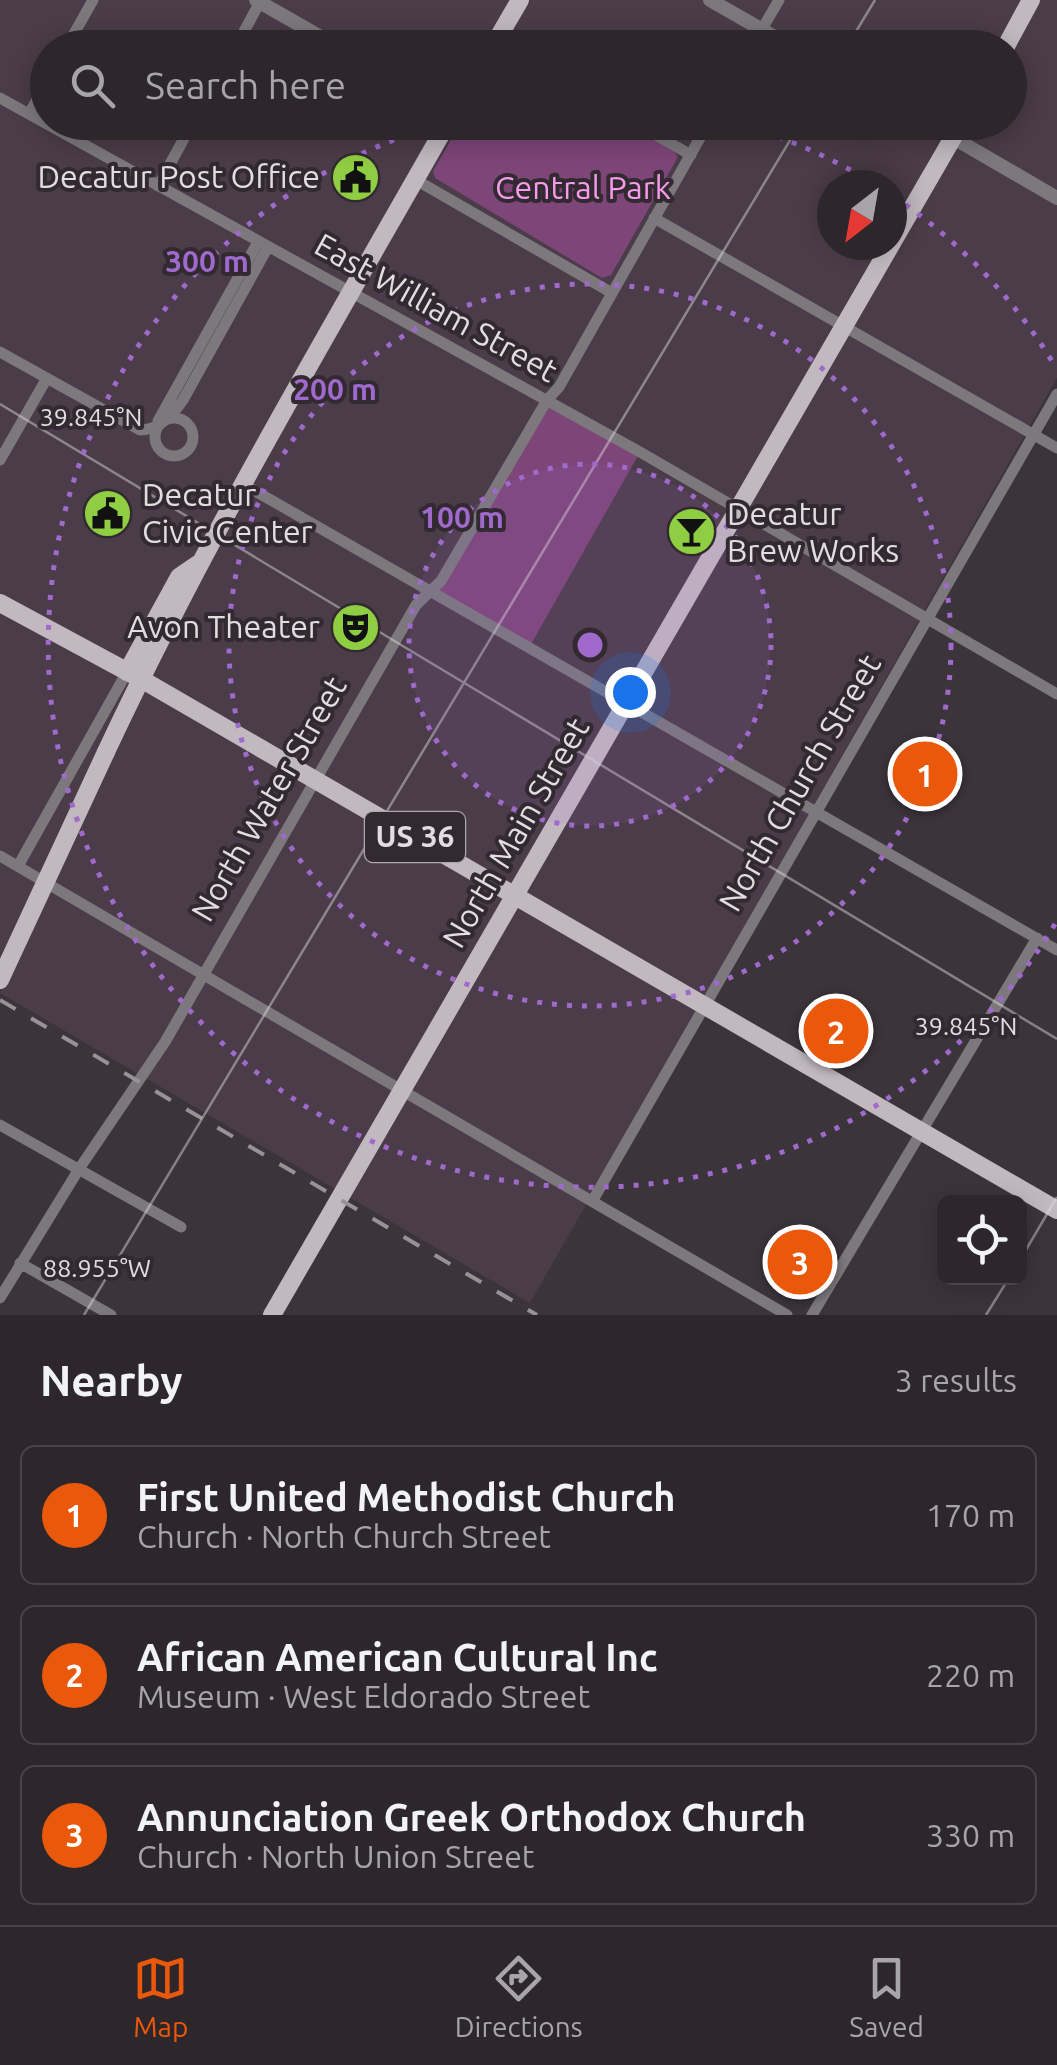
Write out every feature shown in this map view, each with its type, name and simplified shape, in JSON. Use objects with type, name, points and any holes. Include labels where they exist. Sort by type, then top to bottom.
[{"type":"main road","points":[[504,30],[520,0]]},
{"type":"main road","points":[[1015,30],[1032,0]]},
{"type":"main road","points":[[0,980],[106,752],[134,675],[179,577],[202,560],[438,140]]},
{"type":"main road","name":"North Main Street","points":[[272,1315],[952,140]]},
{"type":"main road","name":"US 36","points":[[0,603],[134,675],[1057,1210]]},
{"type":"street","points":[[76,30],[93,0]]},
{"type":"street","points":[[710,0],[762,29],[778,0]]},
{"type":"street","points":[[244,30],[258,1],[309,30]]},
{"type":"street","name":"East William Street","points":[[0,98],[29,114]]},
{"type":"street","name":"East William Street","points":[[76,140],[547,400],[1057,694]]},
{"type":"street","points":[[158,186],[183,140]]},
{"type":"street","points":[[665,140],[690,154]]},
{"type":"street","name":"North Water Street","points":[[0,1298],[164,1042],[416,605],[443,578],[547,400],[559,386],[698,140]]},
{"type":"street","points":[[973,140],[1057,198]]},
{"type":"street","points":[[416,180],[612,293]]},
{"type":"street","points":[[654,218],[1057,448]]},
{"type":"street","points":[[152,427],[183,400],[263,244]]},
{"type":"street","points":[[0,352],[152,427],[157,446],[168,455],[178,456],[193,442],[192,432],[184,421],[171,418],[152,427]]},
{"type":"street","points":[[0,460],[47,378]]},
{"type":"street","name":"North Church Street","points":[[593,1200],[1057,394]]},
{"type":"street","points":[[243,484],[1057,950]]},
{"type":"street","points":[[18,866],[134,675]]},
{"type":"street","points":[[0,856],[786,1315]]},
{"type":"street","points":[[812,1315],[1037,938]]},
{"type":"street","points":[[0,1125],[181,1227]]},
{"type":"street","points":[[20,1263],[111,1315]]},
{"type":"shaded area","points":[[0,0],[1057,0],[1057,378],[530,1303],[0,993]]},
{"type":"green space","name":"Central Park","points":[[451,140],[656,140],[678,157],[611,275],[602,278],[435,178],[433,171]]},
{"type":"green space","points":[[547,400],[640,452],[530,646],[431,591]]},
{"type":"railway","points":[[0,1000],[537,1315]]},
{"type":"place","name":"Decatur Post Office","points":[[355,177]]},
{"type":"place","name":"Decatur Civic Center","points":[[107,513]]},
{"type":"place","name":"Decatur Brew Works","points":[[692,532]]},
{"type":"place","name":"Avon Theater","points":[[355,627]]},
{"type":"place","name":"First United Methodist Church","points":[[925,774]]},
{"type":"place","name":"African American Cultural Inc","points":[[836,1031]]},
{"type":"place","name":"Annunciation Greek Orthodox Church","points":[[800,1262]]}]
